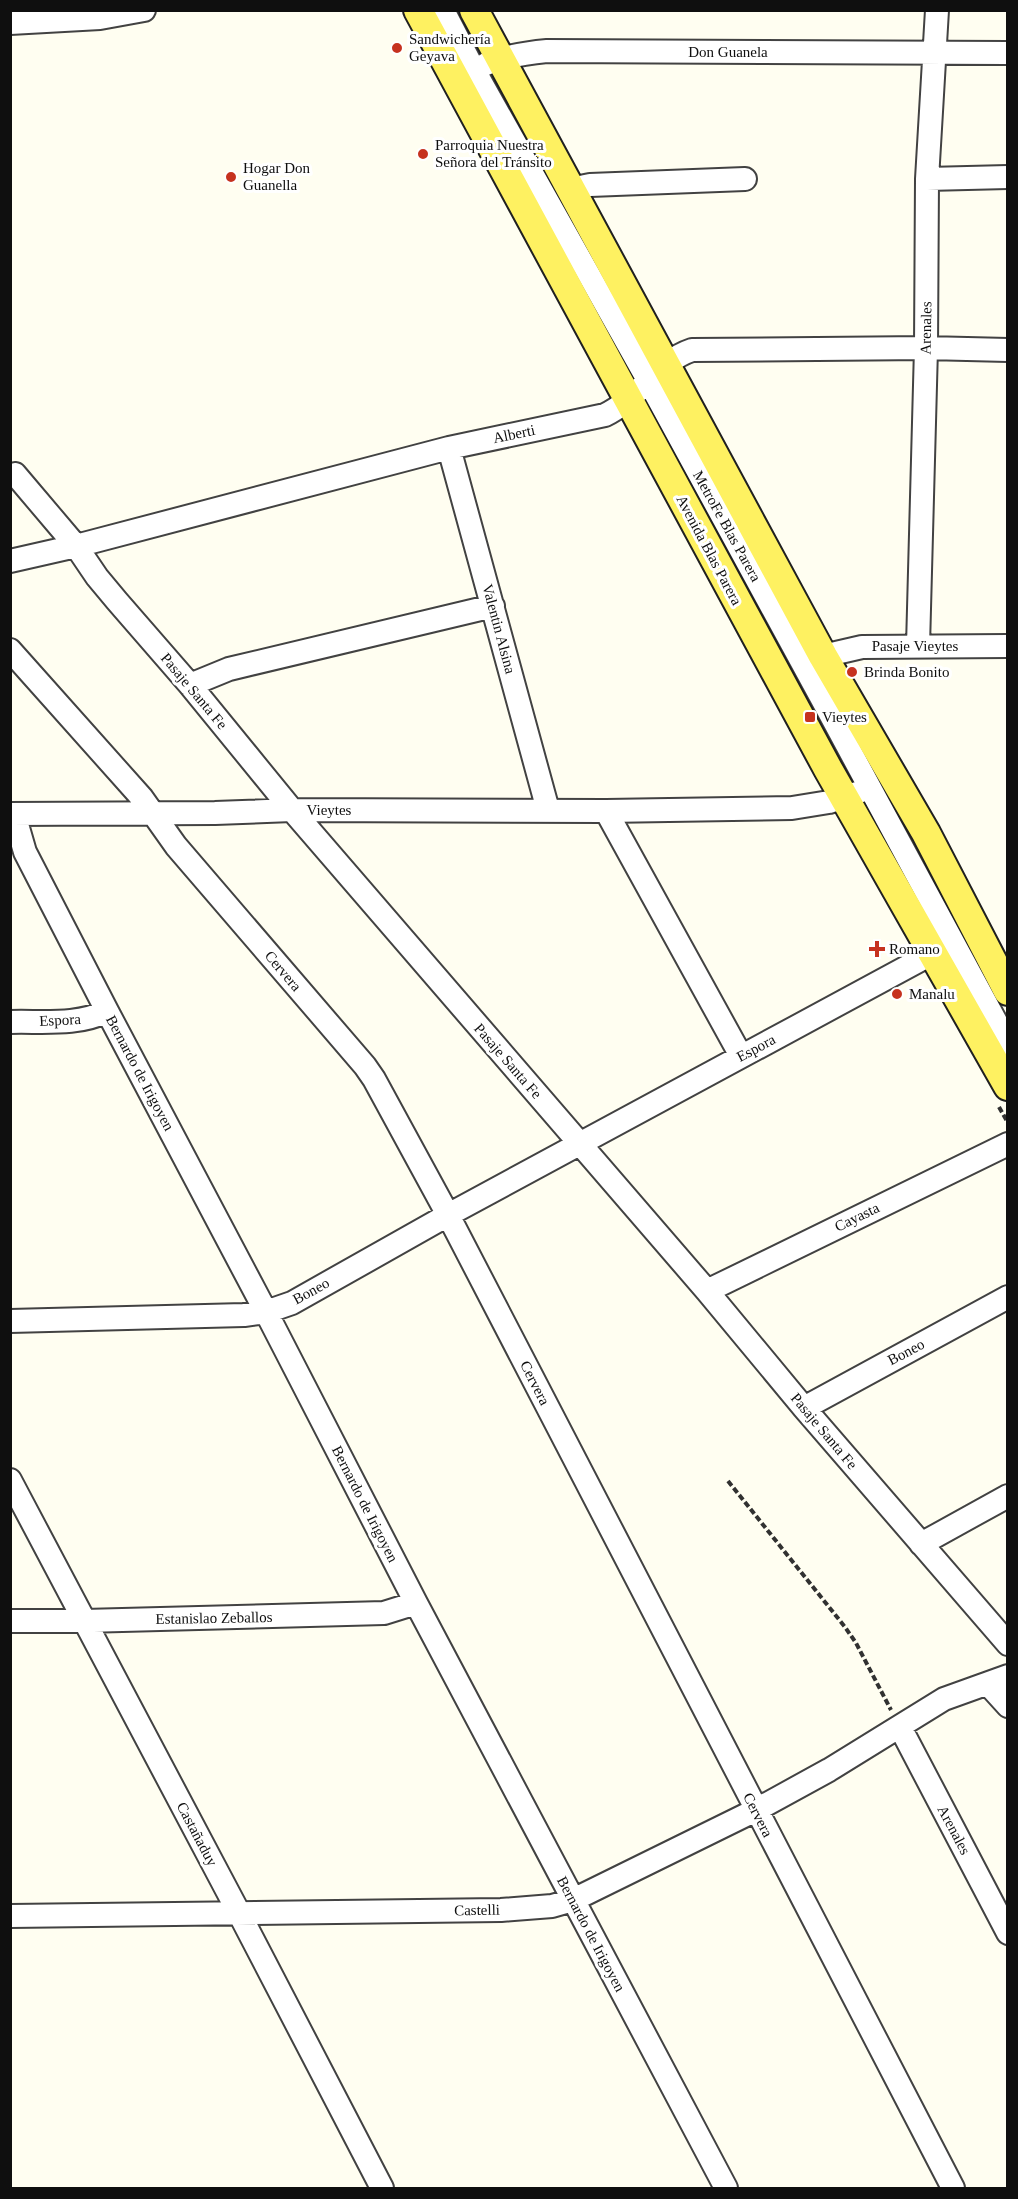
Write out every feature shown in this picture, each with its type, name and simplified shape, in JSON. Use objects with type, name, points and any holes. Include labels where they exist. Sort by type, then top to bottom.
[{"type":"main road","name":"Avenida Blas Parera","points":[[418,10],[464,75],[628,400],[844,798],[1008,1086]]},
{"type":"main road","points":[[474,10],[570,189],[656,372],[823,656],[883,783],[998,950],[1008,991]]},
{"type":"street","points":[[10,23],[100,18],[144,10]]},
{"type":"street","name":"MetroFe Blas Parera","points":[[443,10],[464,75],[656,372],[883,783],[1008,1044]]},
{"type":"street","name":"Arenales","points":[[918,646],[926,348],[927,179],[937,10]]},
{"type":"street","name":"Don Guanela","points":[[464,75],[499,58],[547,51],[1008,53]]},
{"type":"street","points":[[927,179],[1008,177]]},
{"type":"street","points":[[570,189],[590,186],[745,179]]},
{"type":"street","name":"Alberti","points":[[10,561],[76,546],[449,448],[605,416],[616,410],[656,372],[680,354],[702,350],[926,348],[1008,350]]},
{"type":"street","name":"Valentin Alsina","points":[[449,448],[548,810]]},
{"type":"street","name":"Pasaje Santa Fe","points":[[15,474],[76,546],[98,578],[292,810],[1008,1644]]},
{"type":"street","points":[[190,686],[229,669],[493,606]]},
{"type":"street","name":"Pasaje Vieytes","points":[[823,656],[862,647],[1008,646]]},
{"type":"street","name":"Cervera","points":[[10,650],[153,812],[176,846],[369,1072],[448,1215],[952,2188]]},
{"type":"street","name":"Vieytes","points":[[12,814],[215,813],[292,810],[606,811],[792,808],[844,798],[883,783]]},
{"type":"street","points":[[606,811],[741,1056]]},
{"type":"street","name":"Bernardo de Irigoyen","points":[[12,814],[25,852],[107,1011],[416,1603],[726,2188]]},
{"type":"street","name":"Espora","points":[[579,1143],[933,953]]},
{"type":"street","name":"Espora","points":[[10,1022],[78,1021],[94,1018],[107,1011]]},
{"type":"street","name":"Boneo","points":[[10,1321],[244,1315],[266,1312],[292,1303],[579,1143]]},
{"type":"street","name":"Cayasta","points":[[707,1291],[1008,1144]]},
{"type":"street","name":"Boneo","points":[[804,1408],[1008,1297]]},
{"type":"street","name":"Castañaduy","points":[[10,1480],[382,2188]]},
{"type":"street","points":[[921,1544],[1008,1496]]},
{"type":"street","name":"Estanislao Zeballos","points":[[10,1621],[384,1613],[416,1603]]},
{"type":"street","points":[[900,1727],[944,1699],[998,1680],[1008,1706]]},
{"type":"street","name":"Arenales","points":[[900,1727],[1008,1933]]},
{"type":"street","name":"Castelli","points":[[10,1916],[501,1910],[552,1906],[573,1900],[756,1810],[900,1727]]},
{"type":"path","points":[[728,1481],[856,1643],[900,1727]]},
{"type":"place","name":"Sandwichería Geyava","points":[[397,48]]},
{"type":"place","name":"Parroquia Nuestra Señora del Tránsito","points":[[423,154]]},
{"type":"place","name":"Hogar Don Guanella","points":[[231,177]]},
{"type":"place","name":"Brinda Bonito","points":[[852,672]]},
{"type":"place","name":"Vieytes","points":[[810,717]]},
{"type":"place","name":"Romano","points":[[877,949]]},
{"type":"place","name":"Manalu","points":[[897,994]]}]
